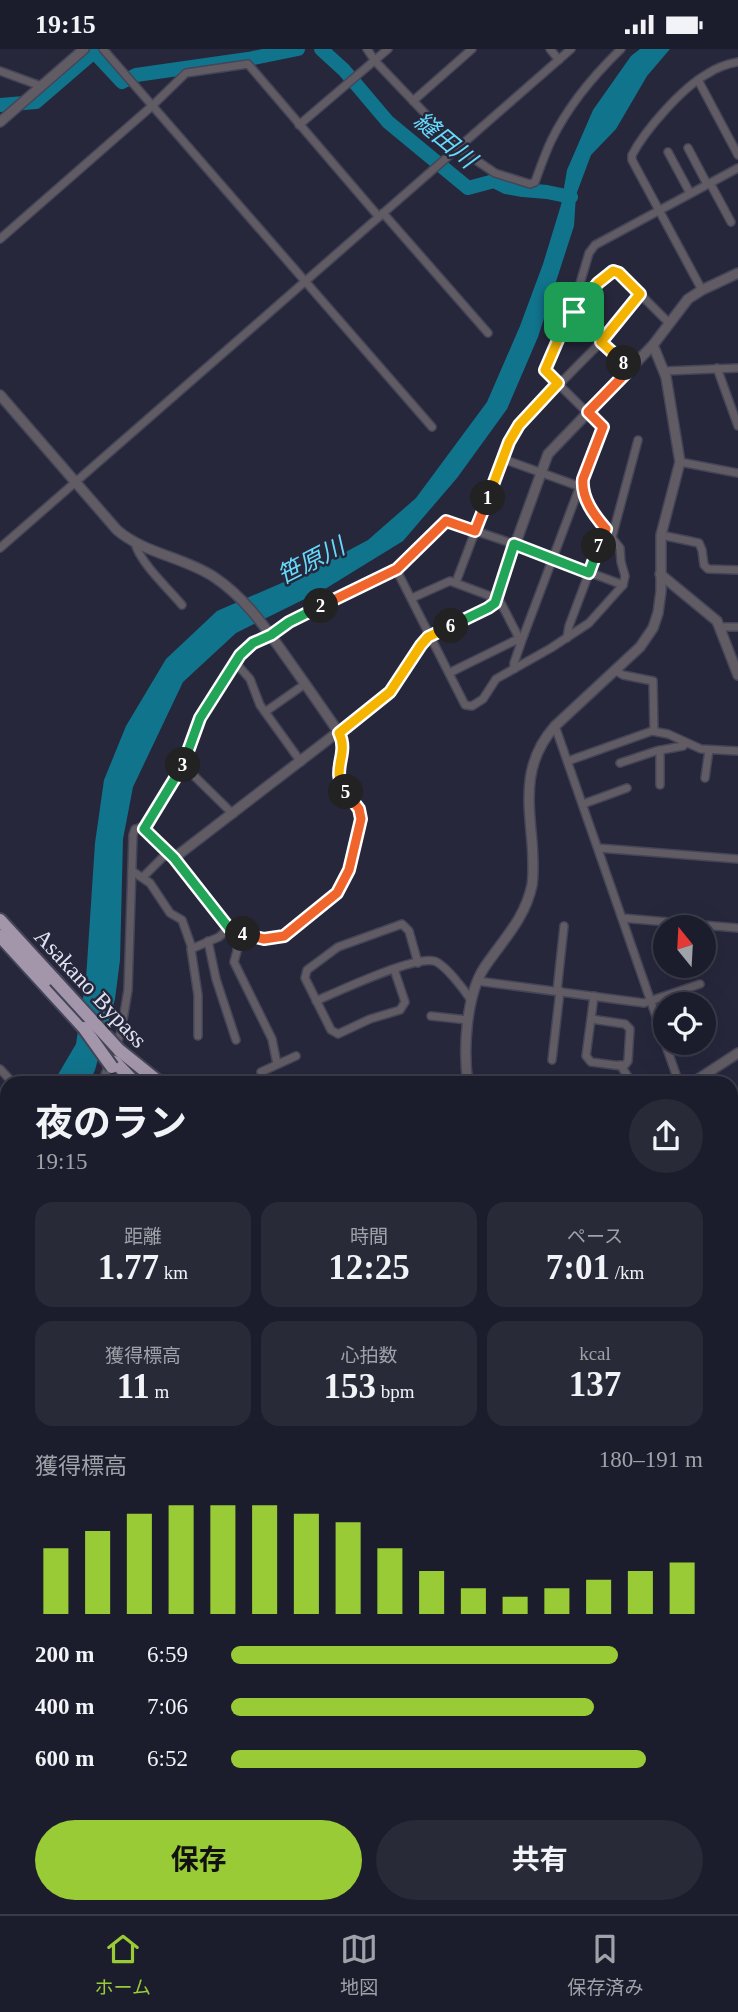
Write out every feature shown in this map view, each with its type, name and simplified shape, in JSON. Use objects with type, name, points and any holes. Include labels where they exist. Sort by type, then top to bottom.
[{"type":"highway","name":"Asakano Bypass","points":[[0,920],[129,1076]]},
{"type":"highway","name":"Asakano Bypass","points":[[0,936],[53,986],[84,1028],[115,1060],[140,1076]]},
{"type":"highway","points":[[115,1060],[123,1076]]},
{"type":"highway","points":[[115,1060],[146,1076]]},
{"type":"street","points":[[0,122],[84,49]]},
{"type":"street","points":[[103,49],[432,427]]},
{"type":"street","points":[[367,49],[375,61],[458,148],[495,173],[527,183],[535,182],[551,142],[574,101],[600,69],[621,49]]},
{"type":"street","points":[[299,125],[388,49]]},
{"type":"street","points":[[413,101],[472,49]]},
{"type":"street","points":[[550,49],[559,60]]},
{"type":"street","points":[[0,548],[572,49]]},
{"type":"street","points":[[702,290],[632,160],[632,153],[653,125],[698,80],[715,69],[738,62]]},
{"type":"street","points":[[0,239],[186,73],[248,64],[299,125],[488,333]]},
{"type":"street","points":[[0,71],[41,86]]},
{"type":"street","points":[[698,80],[738,155]]},
{"type":"street","points":[[688,148],[731,222]]},
{"type":"street","points":[[668,152],[690,193]]},
{"type":"street","points":[[574,312],[578,288],[592,249],[615,233],[738,168]]},
{"type":"street","points":[[514,669],[521,640],[603,428],[545,370],[561,333],[598,283],[613,271],[619,273],[669,323]]},
{"type":"street","points":[[143,877],[233,814],[390,692],[430,635],[495,603],[540,473],[553,448],[653,345],[680,306],[702,290],[738,273]]},
{"type":"street","points":[[456,582],[509,442],[519,425],[601,342],[640,294]]},
{"type":"street","points":[[601,342],[630,369]]},
{"type":"street","points":[[468,1076],[468,1020],[477,981],[516,924],[529,896],[533,871],[528,797],[530,778],[541,745],[555,726],[640,647],[653,628],[659,607],[661,535],[680,462],[665,371],[653,345]]},
{"type":"street","points":[[717,368],[738,426]]},
{"type":"street","points":[[665,371],[738,368]]},
{"type":"street","points":[[0,395],[111,526],[135,543],[190,564],[214,577],[242,599],[271,635],[343,740],[338,777],[359,809],[361,819],[349,870],[337,893],[284,936],[264,939],[229,928],[171,855],[144,829],[135,829],[128,990],[121,1032],[105,1076]]},
{"type":"street","points":[[612,537],[638,440]]},
{"type":"street","points":[[397,569],[464,703],[472,706],[483,699],[496,679],[589,623],[622,585],[625,576],[621,550],[593,514],[581,487],[503,459]]},
{"type":"street","points":[[680,462],[738,474]]},
{"type":"street","points":[[144,829],[183,765],[200,718],[234,661],[248,647],[299,616],[397,569],[446,521],[622,585]]},
{"type":"street","points":[[567,638],[569,626],[606,529]]},
{"type":"street","points":[[661,535],[699,543],[704,565],[708,569],[738,570]]},
{"type":"street","points":[[135,543],[152,570],[183,605]]},
{"type":"street","points":[[660,574],[710,614],[720,627],[738,675]]},
{"type":"street","points":[[412,598],[446,581],[456,582],[496,598],[521,640]]},
{"type":"street","points":[[720,627],[738,627]]},
{"type":"street","points":[[449,673],[521,640]]},
{"type":"street","points":[[234,661],[250,679],[258,701],[301,762]]},
{"type":"street","points":[[616,671],[653,681],[654,731]]},
{"type":"street","points":[[265,712],[305,684]]},
{"type":"street","points":[[555,726],[653,1007]]},
{"type":"street","points":[[568,761],[654,731],[709,750],[738,751]]},
{"type":"street","points":[[620,764],[686,743]]},
{"type":"street","points":[[660,750],[660,785]]},
{"type":"street","points":[[705,778],[709,750]]},
{"type":"street","points":[[183,765],[233,814]]},
{"type":"street","points":[[583,804],[627,789]]},
{"type":"street","points":[[598,848],[738,859]]},
{"type":"street","points":[[132,871],[152,884],[170,913],[182,920],[192,948],[198,995],[198,1036]]},
{"type":"street","points":[[622,918],[738,928]]},
{"type":"street","points":[[394,969],[405,1002],[399,1010],[370,1019],[338,1034],[331,1030],[304,978],[307,970],[338,947],[404,925],[409,930],[418,963]]},
{"type":"street","points":[[552,1060],[564,926]]},
{"type":"street","points":[[192,948],[222,935],[229,928]]},
{"type":"street","points":[[238,932],[234,962],[272,1039],[277,1064]]},
{"type":"street","points":[[208,941],[216,979],[236,1040]]},
{"type":"street","points":[[316,1001],[370,977],[429,961],[439,963],[471,1000]]},
{"type":"street","points":[[477,981],[644,1003],[700,984]]},
{"type":"street","points":[[591,1019],[625,1024],[630,1029],[628,1061],[625,1065],[591,1062],[586,1056],[594,996]]},
{"type":"street","points":[[430,1016],[468,1020]]},
{"type":"street","points":[[703,1076],[738,1053]]},
{"type":"street","points":[[669,1055],[676,1076]]},
{"type":"street","points":[[261,1072],[296,1056]]},
{"type":"street","points":[[620,1065],[627,1076]]},
{"type":"water","points":[[640,49],[670,49],[647,76],[616,129],[591,155],[576,195],[574,226],[538,337],[507,409],[457,478],[403,541],[325,589],[236,633],[183,682],[133,787],[123,839],[120,960],[115,999],[95,1070],[92,1076],[57,1076],[76,1044],[86,979],[95,843],[104,780],[126,726],[166,659],[217,611],[314,569],[368,540],[416,498],[487,402],[543,264],[561,205],[567,170],[593,110],[631,56]]},
{"type":"waterway","name":"縫田川","points":[[0,105],[36,102],[94,52],[122,82],[136,75],[298,49]]},
{"type":"waterway","name":"縫田川","points":[[321,49],[344,70],[388,122],[468,188],[494,181],[506,187],[571,197]]},
{"type":"route","points":[[613,271],[619,273],[640,294],[601,342],[630,369],[588,412],[603,428],[582,487],[593,514],[606,529],[589,573],[514,544],[495,603],[430,635],[390,692],[339,733],[343,740],[343,750],[338,777],[359,809],[361,819],[349,870],[337,893],[284,936],[264,939],[229,928],[174,858],[144,829],[182,766],[200,718],[234,661],[253,643],[271,635],[299,616],[397,569],[442,523],[452,522],[475,531],[511,439],[519,425],[558,383],[545,370],[561,333],[574,312],[598,283],[613,271]]},
{"type":"water label","name":"笹原川","points":[[311,561]]}]
